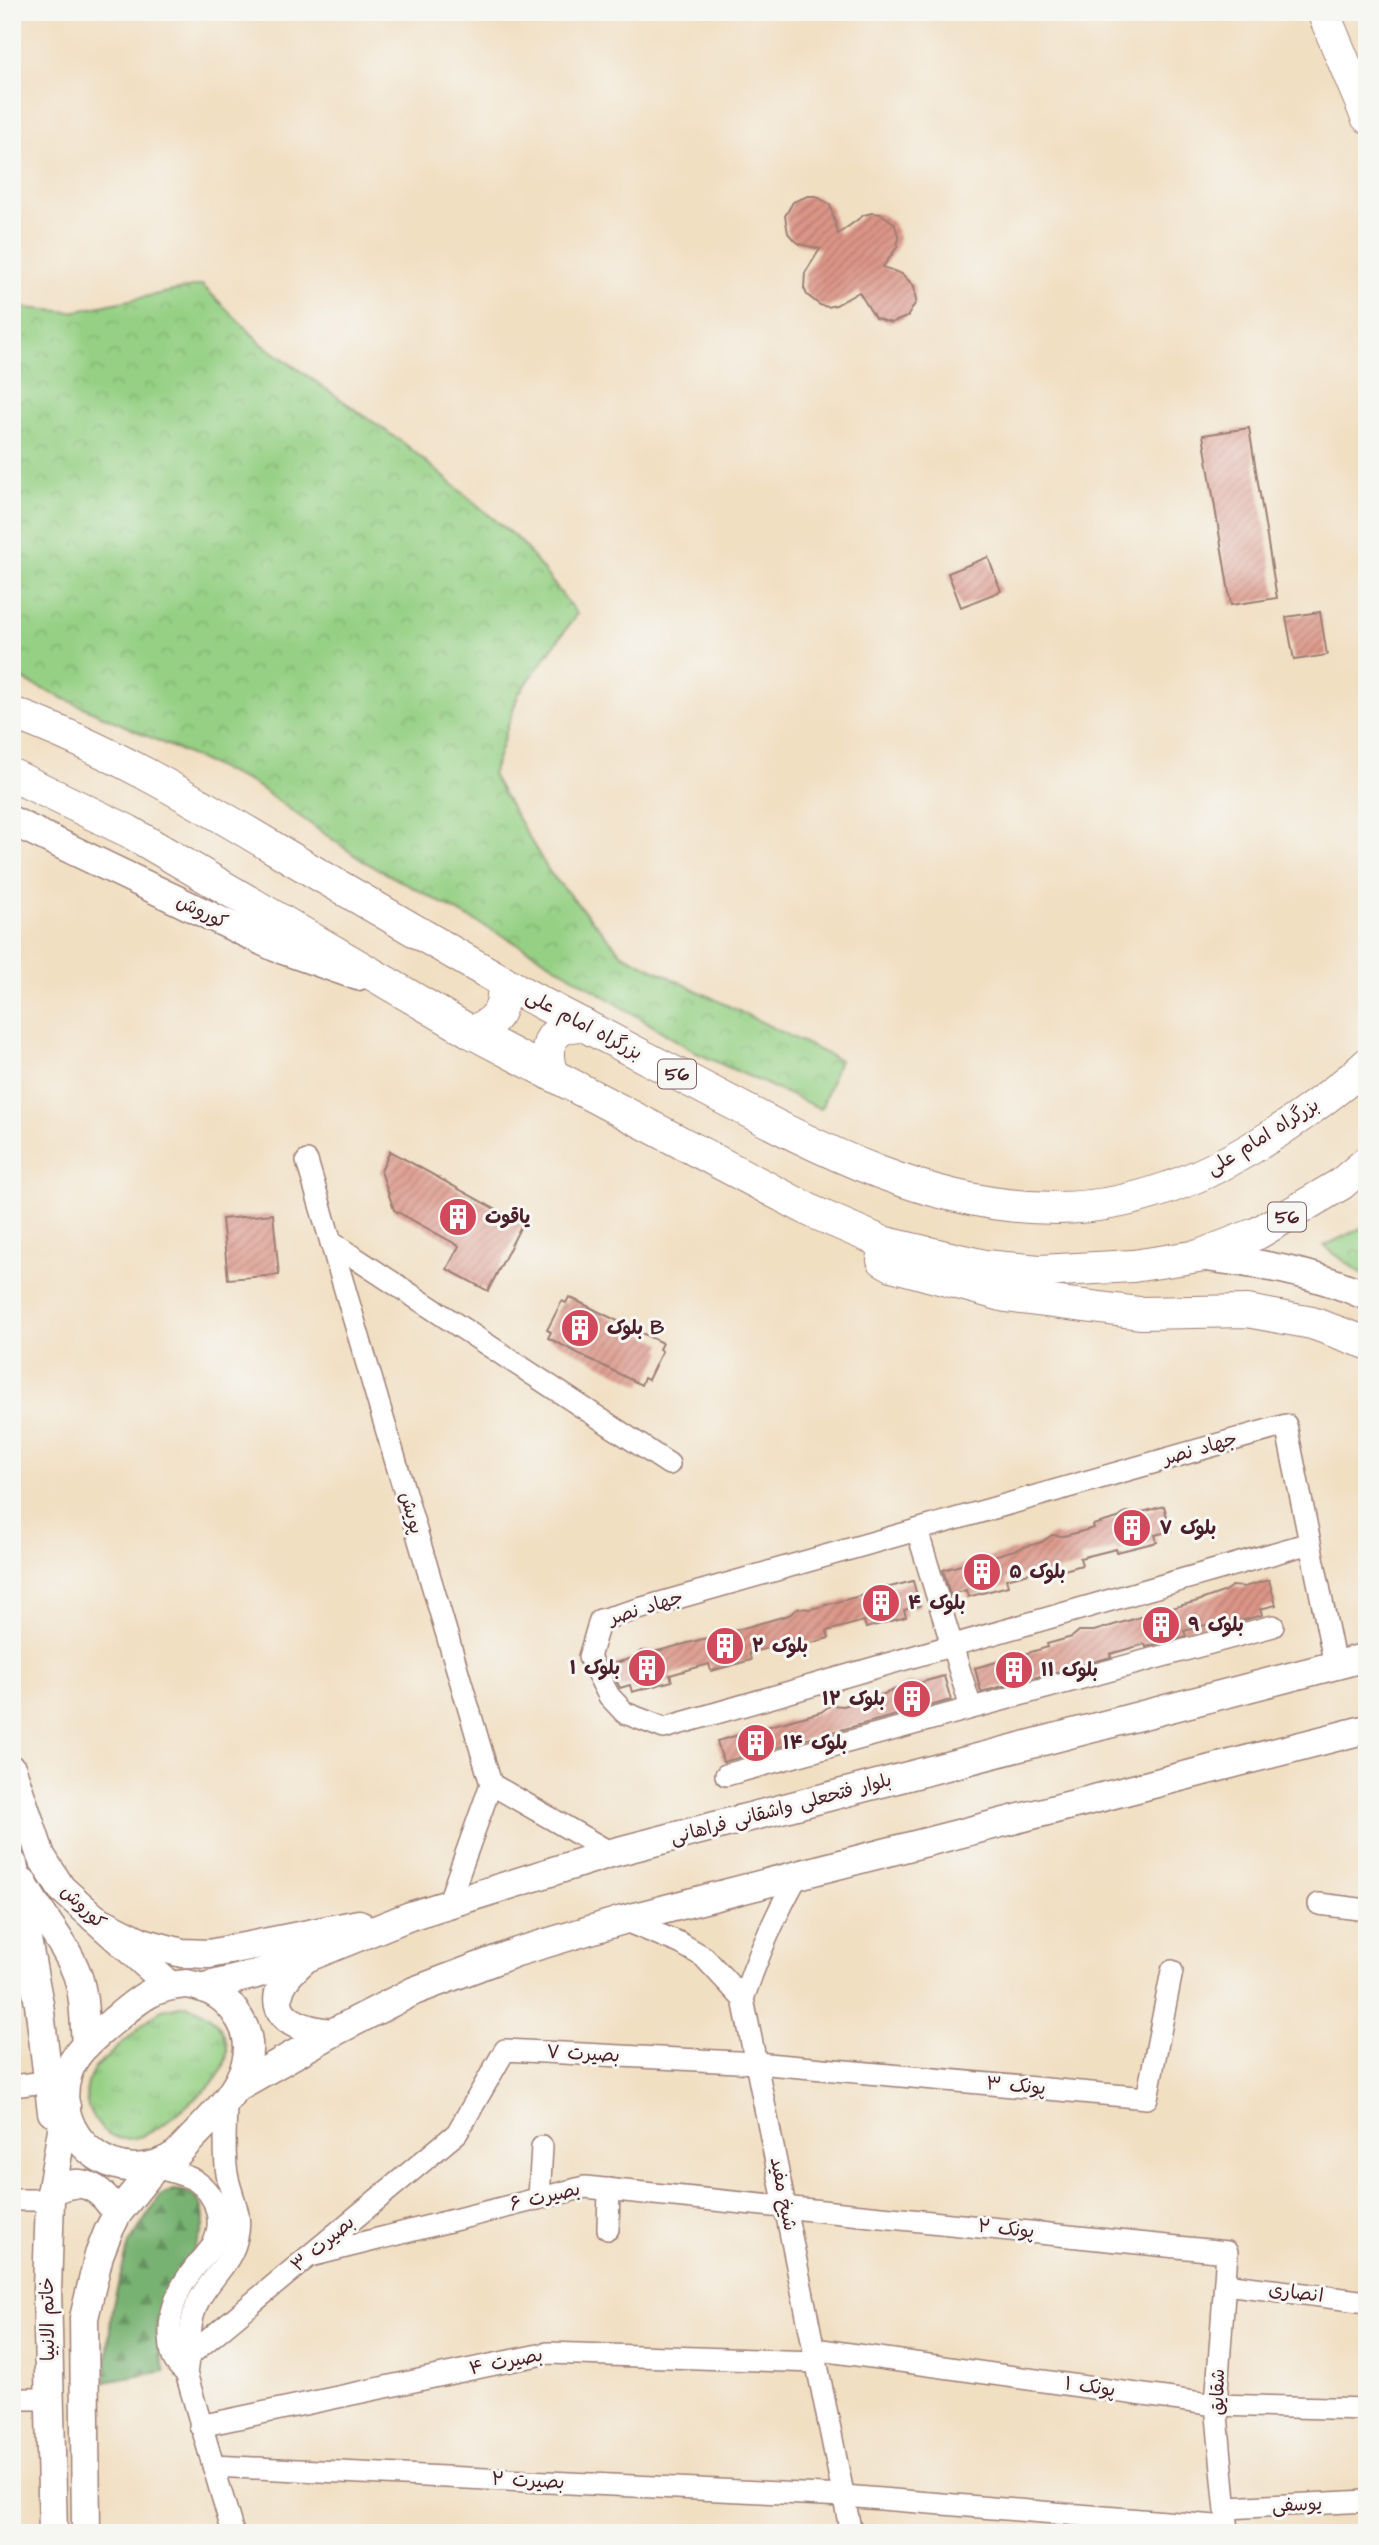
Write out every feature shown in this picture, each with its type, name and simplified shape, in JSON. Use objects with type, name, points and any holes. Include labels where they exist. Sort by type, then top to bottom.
[{"type":"highway","points":[[1323,12],[1367,117]]},
{"type":"highway","name":"بزرگراه امام علی","points":[[12,713],[40,723],[143,772],[503,981],[802,1139],[875,1171],[931,1191],[976,1202],[1045,1208],[1093,1206],[1163,1191],[1204,1174],[1281,1130],[1367,1064]]},
{"type":"highway","name":"56","points":[[12,775],[128,831],[471,1032],[813,1212],[882,1242],[985,1266],[1040,1271],[1110,1269],[1199,1256],[1258,1233],[1341,1184],[1367,1162]]},
{"type":"highway","points":[[471,1032],[487,1026],[499,1014],[504,998],[503,981]]},
{"type":"highway","points":[[552,1075],[547,1050],[551,1039],[560,1029],[584,1025]]},
{"type":"highway","points":[[813,1212],[892,1265],[1006,1296],[1140,1313],[1247,1311],[1312,1323],[1367,1343]]},
{"type":"main road","name":"کوروش","points":[[12,821],[275,947],[398,990]]},
{"type":"main road","points":[[1199,1256],[1297,1272],[1367,1296]]},
{"type":"main road","name":"بلوار فتحعلی واشقانی فراهانی","points":[[204,1987],[306,1958],[410,1916],[611,1853],[1367,1657]]},
{"type":"main road","points":[[232,2093],[332,2033],[414,1991],[517,1952],[623,1920],[1367,1728]]},
{"type":"main road","name":"کوروش","points":[[12,1770],[41,1856],[61,1888],[169,1985]]},
{"type":"main road","name":"کوروش","points":[[12,1863],[32,1901],[67,1953],[77,1975],[86,2045]]},
{"type":"main road","points":[[12,1863],[39,2004],[60,2089],[80,2140],[96,2157],[111,2165],[128,2169],[155,2167],[177,2154],[232,2093],[245,2072],[247,2038],[242,2021],[219,1995],[204,1987],[169,1985],[153,1990],[139,1999],[86,2045],[76,2057],[60,2089]]},
{"type":"main road","points":[[94,1918],[142,1942],[182,1953],[209,1954],[328,1929],[410,1916]]},
{"type":"main road","points":[[306,1958],[288,1975],[282,1986],[278,1997],[280,2007],[291,2023],[315,2032],[332,2033]]},
{"type":"main road","name":"خاتم الانبیا","points":[[53,2533],[47,2290],[60,2089]]},
{"type":"main road","name":"خاتم الانبیا","points":[[86,2533],[84,2318],[99,2255],[117,2214],[155,2167]]},
{"type":"main road","points":[[51,2196],[69,2184],[88,2185],[104,2195],[117,2214]]},
{"type":"street","name":"پویش","points":[[307,1161],[491,1784]]},
{"type":"street","points":[[331,1242],[669,1464]]},
{"type":"street","name":"جهاد نصر","points":[[1310,1543],[664,1728],[625,1713],[609,1696],[590,1657],[600,1620],[1286,1424],[1335,1665]]},
{"type":"street","points":[[917,1530],[971,1708]]},
{"type":"street","points":[[726,1775],[1273,1626]]},
{"type":"street","points":[[448,1904],[491,1784],[611,1853]]},
{"type":"street","points":[[623,1920],[680,1943],[704,1957],[743,1999],[770,1928],[798,1875]]},
{"type":"street","points":[[1319,1905],[1367,1910]]},
{"type":"street","name":"پونک ۳","points":[[756,2063],[1147,2098],[1172,1971]]},
{"type":"street","name":"شیخ مفید","points":[[743,1999],[851,2533]]},
{"type":"street","name":"بصیرت ۷","points":[[457,2133],[505,2050],[756,2063]]},
{"type":"street","points":[[12,2086],[60,2089]]},
{"type":"street","points":[[232,2093],[226,2164],[239,2212],[238,2236],[227,2263],[209,2285],[194,2311],[188,2364],[201,2426],[233,2533]]},
{"type":"street","name":"بصیرت ۳","points":[[188,2364],[309,2256],[457,2133]]},
{"type":"street","points":[[539,2197],[542,2147]]},
{"type":"street","points":[[155,2167],[197,2182],[212,2198],[218,2220],[214,2242],[183,2284],[172,2312],[170,2346],[174,2363],[188,2364]]},
{"type":"street","name":"بصیرت ۶","points":[[309,2256],[585,2187],[785,2207]]},
{"type":"street","points":[[608,2230],[609,2189]]},
{"type":"street","points":[[12,2200],[51,2196]]},
{"type":"street","name":"پونک ۲","points":[[785,2207],[1227,2252]]},
{"type":"street","name":"شقایق","points":[[1227,2252],[1216,2405],[1228,2523]]},
{"type":"street","name":"انصاری","points":[[1225,2284],[1367,2302]]},
{"type":"street","name":"بصیرت ۴","points":[[201,2426],[548,2353],[815,2355]]},
{"type":"street","name":"پونک ۱","points":[[815,2355],[1216,2405],[1367,2409]]},
{"type":"street","points":[[12,2399],[50,2399]]},
{"type":"street","name":"بصیرت ۲","points":[[213,2466],[844,2496],[1228,2523]]},
{"type":"street","name":"یوسفی","points":[[1228,2523],[1367,2501]]},
{"type":"green space","points":[[202,285],[262,344],[406,445],[521,542],[577,614],[518,695],[492,775],[550,873],[622,954],[839,1060],[821,1109],[697,1053],[531,951],[363,861],[254,784],[12,675],[12,307],[72,312]]},
{"type":"green space","points":[[1367,1225],[1367,1278],[1324,1246]]},
{"type":"green space","points":[[185,2005],[206,2014],[221,2030],[227,2050],[220,2073],[213,2083],[164,2124],[140,2137],[116,2138],[94,2119],[88,2107],[87,2088],[94,2069],[152,2016],[162,2010]]},
{"type":"green space","points":[[173,2190],[186,2192],[197,2199],[203,2211],[203,2225],[191,2256],[159,2312],[158,2342],[165,2371],[105,2382],[112,2308],[129,2244],[160,2196]]},
{"type":"building","points":[[816,196],[830,205],[838,234],[864,215],[872,213],[881,214],[894,223],[899,238],[897,247],[883,267],[902,274],[914,286],[916,302],[907,317],[891,323],[875,318],[859,292],[828,307],[820,305],[807,295],[804,288],[805,273],[820,249],[800,244],[793,239],[788,233],[785,216],[793,202]]},
{"type":"building","points":[[1249,428],[1277,598],[1231,605],[1203,435]]},
{"type":"building","points":[[988,557],[1001,591],[961,607],[948,573]]},
{"type":"building","points":[[1320,612],[1327,655],[1294,660],[1286,617]]},
{"type":"building","name":"یاقوت","points":[[390,1151],[522,1224],[488,1291],[447,1269],[459,1246],[394,1210],[381,1171]]},
{"type":"building","points":[[273,1214],[279,1275],[228,1279],[222,1219]]},
{"type":"building","points":[[569,1297],[662,1343],[659,1349],[662,1351],[648,1380],[644,1378],[641,1385],[548,1338],[551,1332],[547,1330],[562,1301],[566,1303]]},
{"type":"building","points":[[1164,1506],[1171,1531],[1155,1535],[1157,1542],[1080,1558],[1082,1565],[1043,1576],[1041,1570],[1006,1579],[1008,1586],[968,1597],[966,1590],[950,1595],[943,1570],[968,1563],[978,1556],[990,1557],[1042,1542],[1052,1535],[1064,1536],[1094,1528],[1093,1525],[1118,1518],[1127,1512],[1139,1513]]},
{"type":"building","points":[[1269,1580],[1276,1605],[1260,1609],[1262,1615],[1222,1626],[1221,1621],[1184,1631],[1186,1636],[1146,1647],[1145,1644],[1110,1654],[1111,1657],[981,1692],[975,1668],[1000,1661],[1006,1655],[1021,1655],[1048,1647],[1047,1644],[1072,1637],[1079,1631],[1094,1631],[1147,1615],[1156,1608],[1168,1609],[1198,1601],[1232,1586],[1244,1587]]},
{"type":"building","points":[[913,1581],[920,1606],[904,1610],[906,1617],[866,1628],[864,1621],[827,1631],[829,1638],[789,1649],[787,1643],[749,1653],[751,1660],[711,1671],[709,1664],[670,1675],[672,1681],[632,1692],[630,1685],[620,1688],[608,1665],[633,1658],[642,1651],[654,1652],[711,1637],[718,1631],[733,1631],[789,1615],[799,1608],[811,1609],[867,1594],[876,1587],[890,1587]]},
{"type":"building","points":[[944,1676],[951,1700],[723,1762],[717,1741],[742,1734],[748,1728],[763,1728],[821,1712],[831,1705],[843,1706],[873,1698],[907,1683],[919,1683]]},
{"type":"place","name":"یاقوت","points":[[458,1217]]},
{"type":"place","name":"بلوک B","points":[[580,1328]]},
{"type":"place","name":"بلوک ۷","points":[[1132,1528]]},
{"type":"place","name":"بلوک ۵","points":[[982,1572]]},
{"type":"place","name":"بلوک ۴","points":[[881,1603]]},
{"type":"place","name":"بلوک ۹","points":[[1161,1625]]},
{"type":"place","name":"بلوک ۲","points":[[725,1646]]},
{"type":"place","name":"بلوک ۱","points":[[647,1668]]},
{"type":"place","name":"بلوک ۱۱","points":[[1014,1670]]},
{"type":"place","name":"بلوک ۱۲","points":[[912,1699]]},
{"type":"place","name":"بلوک ۱۴","points":[[756,1743]]}]
